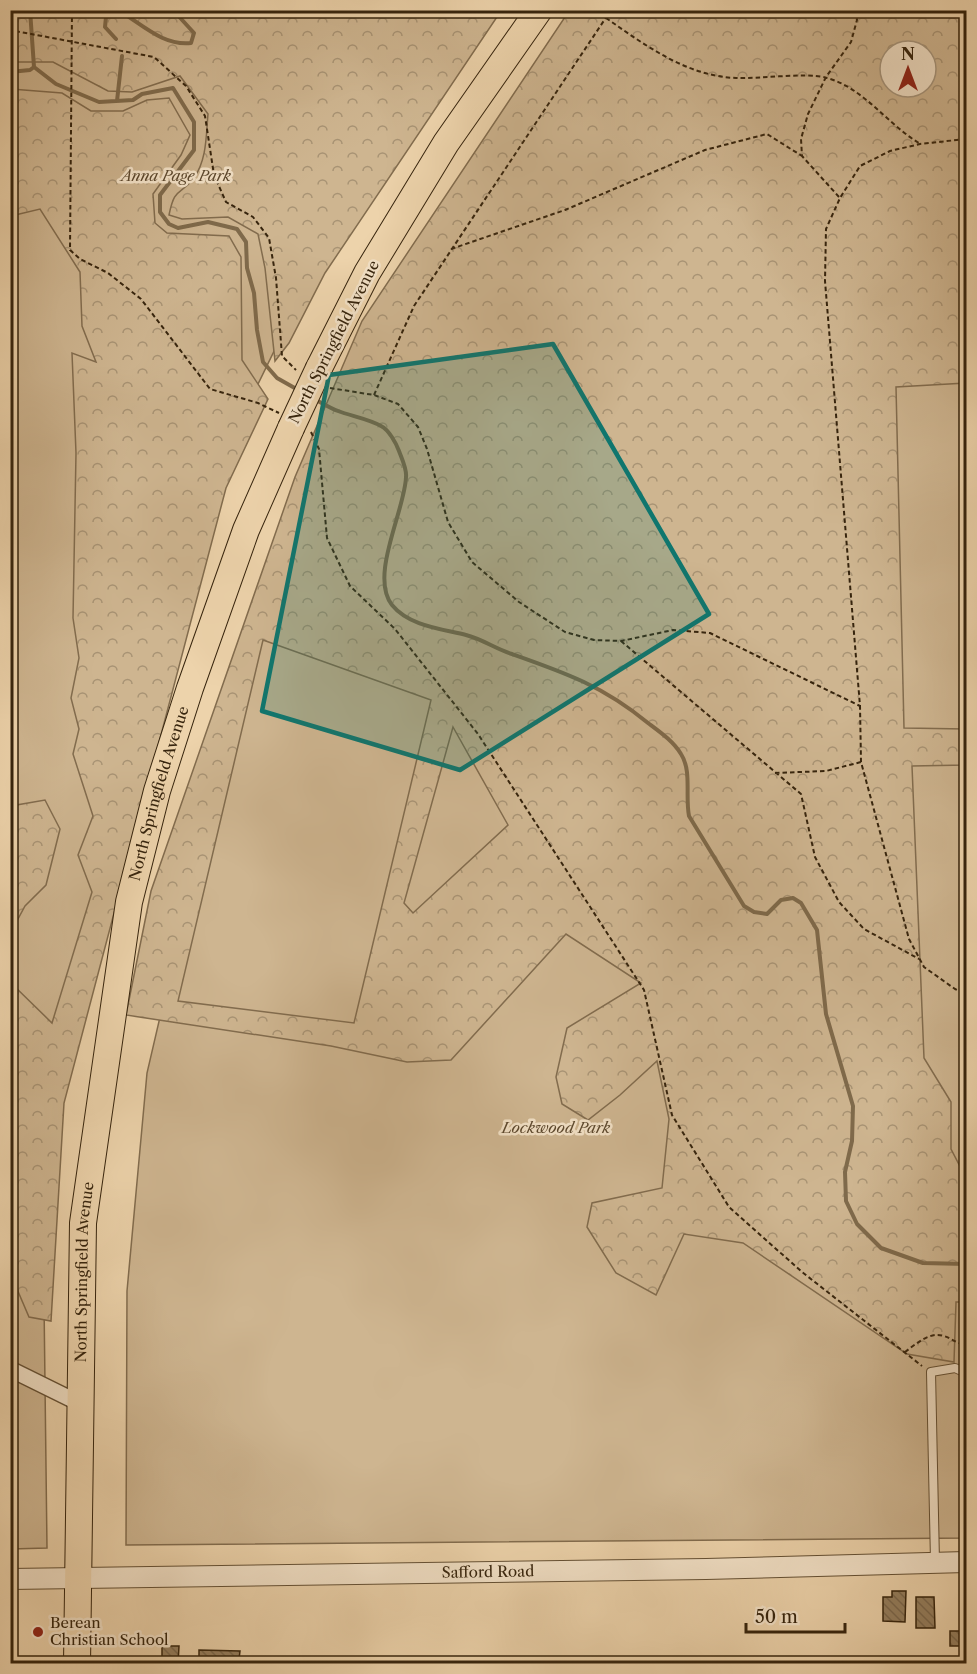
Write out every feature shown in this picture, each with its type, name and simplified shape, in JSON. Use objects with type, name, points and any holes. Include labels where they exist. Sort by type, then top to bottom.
[{"type":"main road","name":"North Springfield Avenue","points":[[77,1664],[83,1222],[129,902],[157,791],[189,688],[246,530],[296,424],[315,377],[367,273],[446,143],[539,10]]},
{"type":"street","points":[[10,1369],[81,1404]]},
{"type":"street","name":"Safford Road","points":[[10,1579],[966,1562]]},
{"type":"lane","points":[[935,1563],[931,1372],[955,1368],[966,1373]]},
{"type":"path","points":[[72,10],[70,250],[80,259],[108,273],[141,299],[210,389],[258,403],[296,424],[319,448],[327,537],[350,586],[395,629],[478,734],[645,990],[672,1115],[729,1207],[802,1272],[931,1372]]},
{"type":"path","points":[[374,395],[414,306],[611,10]]},
{"type":"path","points":[[802,156],[801,139],[808,114],[826,77],[851,42],[857,20],[855,10]]},
{"type":"path","points":[[606,18],[661,56],[698,71],[734,78],[826,77],[854,89],[901,132],[920,144]]},
{"type":"path","points":[[10,26],[15,31],[154,57],[186,86],[205,116],[214,176],[226,202],[253,217],[269,238],[276,278],[282,357],[315,377],[398,404],[418,428],[427,449],[448,522],[472,562],[519,602],[565,632],[594,640],[621,641],[673,630],[710,633],[860,706]]},
{"type":"path","points":[[451,249],[565,210],[705,150],[767,134],[802,156],[840,198]]},
{"type":"path","points":[[966,139],[920,144],[890,151],[860,166],[840,198],[826,229],[825,281],[860,706],[861,762],[909,939],[924,967],[966,994]]},
{"type":"path","points":[[621,641],[801,794],[815,857],[839,902],[864,929],[920,960]]},
{"type":"path","points":[[776,773],[826,771],[861,762]]},
{"type":"path","points":[[905,1352],[926,1337],[942,1335],[959,1345],[966,1345]]},
{"type":"highlighted area","points":[[553,344],[709,614],[460,770],[262,711],[329,375]]},
{"type":"green space","points":[[10,11],[501,11],[325,273],[289,343],[275,361],[265,268],[258,234],[228,217],[182,219],[169,215],[173,200],[198,171],[204,155],[207,131],[208,114],[180,76],[132,92],[108,91],[53,62],[11,62]]},
{"type":"green space","name":"Anna Page Park","points":[[11,11],[480,11],[318,261],[239,423],[94,901],[43,1220],[47,1548],[11,1549]]},
{"type":"green space","points":[[569,11],[966,11],[966,383],[896,387],[904,728],[966,729],[966,765],[912,766],[924,1058],[951,1102],[951,1149],[966,1178],[966,1302],[956,1302],[954,1362],[907,1354],[743,1243],[684,1234],[656,1295],[616,1273],[587,1227],[592,1203],[662,1188],[669,1119],[657,1061],[588,1120],[562,1104],[556,1077],[567,1028],[641,983],[566,934],[451,1060],[407,1062],[331,1046],[126,1015],[151,891],[295,477],[362,321]],"holes":[[[263,640],[431,700],[354,1023],[178,1001]],[[453,727],[508,825],[413,913],[404,903]]]},
{"type":"green space","name":"Lockwood Park","points":[[966,11],[966,1538],[126,1545],[127,1291],[147,1073],[243,660],[403,300],[878,56],[878,99],[938,99],[938,39],[911,39]]},
{"type":"green space","points":[[11,89],[62,93],[91,111],[123,111],[147,100],[169,98],[190,135],[181,155],[153,194],[155,223],[167,233],[229,236],[241,257],[242,360],[268,399],[226,488],[64,1103],[51,1321],[29,1317],[11,1275],[10,1197],[13,1195],[10,1183],[11,983],[52,1023],[92,892],[78,855],[93,816],[73,754],[79,729],[71,698],[79,658],[73,618],[76,453],[72,353],[96,362],[82,326],[80,272],[40,209],[11,216]]},
{"type":"green space","points":[[45,800],[60,829],[46,885],[25,906],[11,932],[11,806]]},
{"type":"building","points":[[892,1591],[906,1591],[905,1622],[883,1621],[883,1597],[892,1597]]},
{"type":"building","points":[[916,1597],[934,1597],[935,1628],[916,1628]]},
{"type":"building","points":[[950,1631],[965,1631],[965,1646],[950,1646]]},
{"type":"building","points":[[162,1646],[179,1646],[178,1664],[162,1664]]},
{"type":"building","points":[[199,1650],[240,1651],[239,1659],[211,1658],[211,1664],[199,1664]]},
{"type":"waterway","points":[[30,10],[34,67]]},
{"type":"waterway","points":[[116,39],[105,27],[106,17],[123,13],[164,39],[191,43],[194,33],[173,10]]},
{"type":"waterway","points":[[117,101],[122,56]]},
{"type":"waterway","points":[[10,72],[30,70],[34,67],[56,84],[99,102],[133,100],[142,94],[173,88],[194,122],[194,150],[160,195],[160,212],[169,224],[178,228],[208,222],[237,229],[246,242],[247,268],[254,293],[257,330],[263,362],[277,378],[300,391]]},
{"type":"waterway","points":[[314,399],[335,410],[371,421],[384,428],[394,441],[403,461],[406,474],[404,491],[390,542],[384,577],[386,593],[392,605],[407,618],[417,622],[472,637],[567,674],[631,710],[666,737],[681,754],[686,768],[689,816],[744,906],[754,912],[767,914],[781,900],[793,898],[801,903],[817,930],[826,1014],[853,1106],[852,1141],[845,1172],[846,1201],[857,1224],[881,1248],[923,1263],[966,1264]]},
{"type":"place","name":"Berean Christian School","points":[[38,1632]]}]
